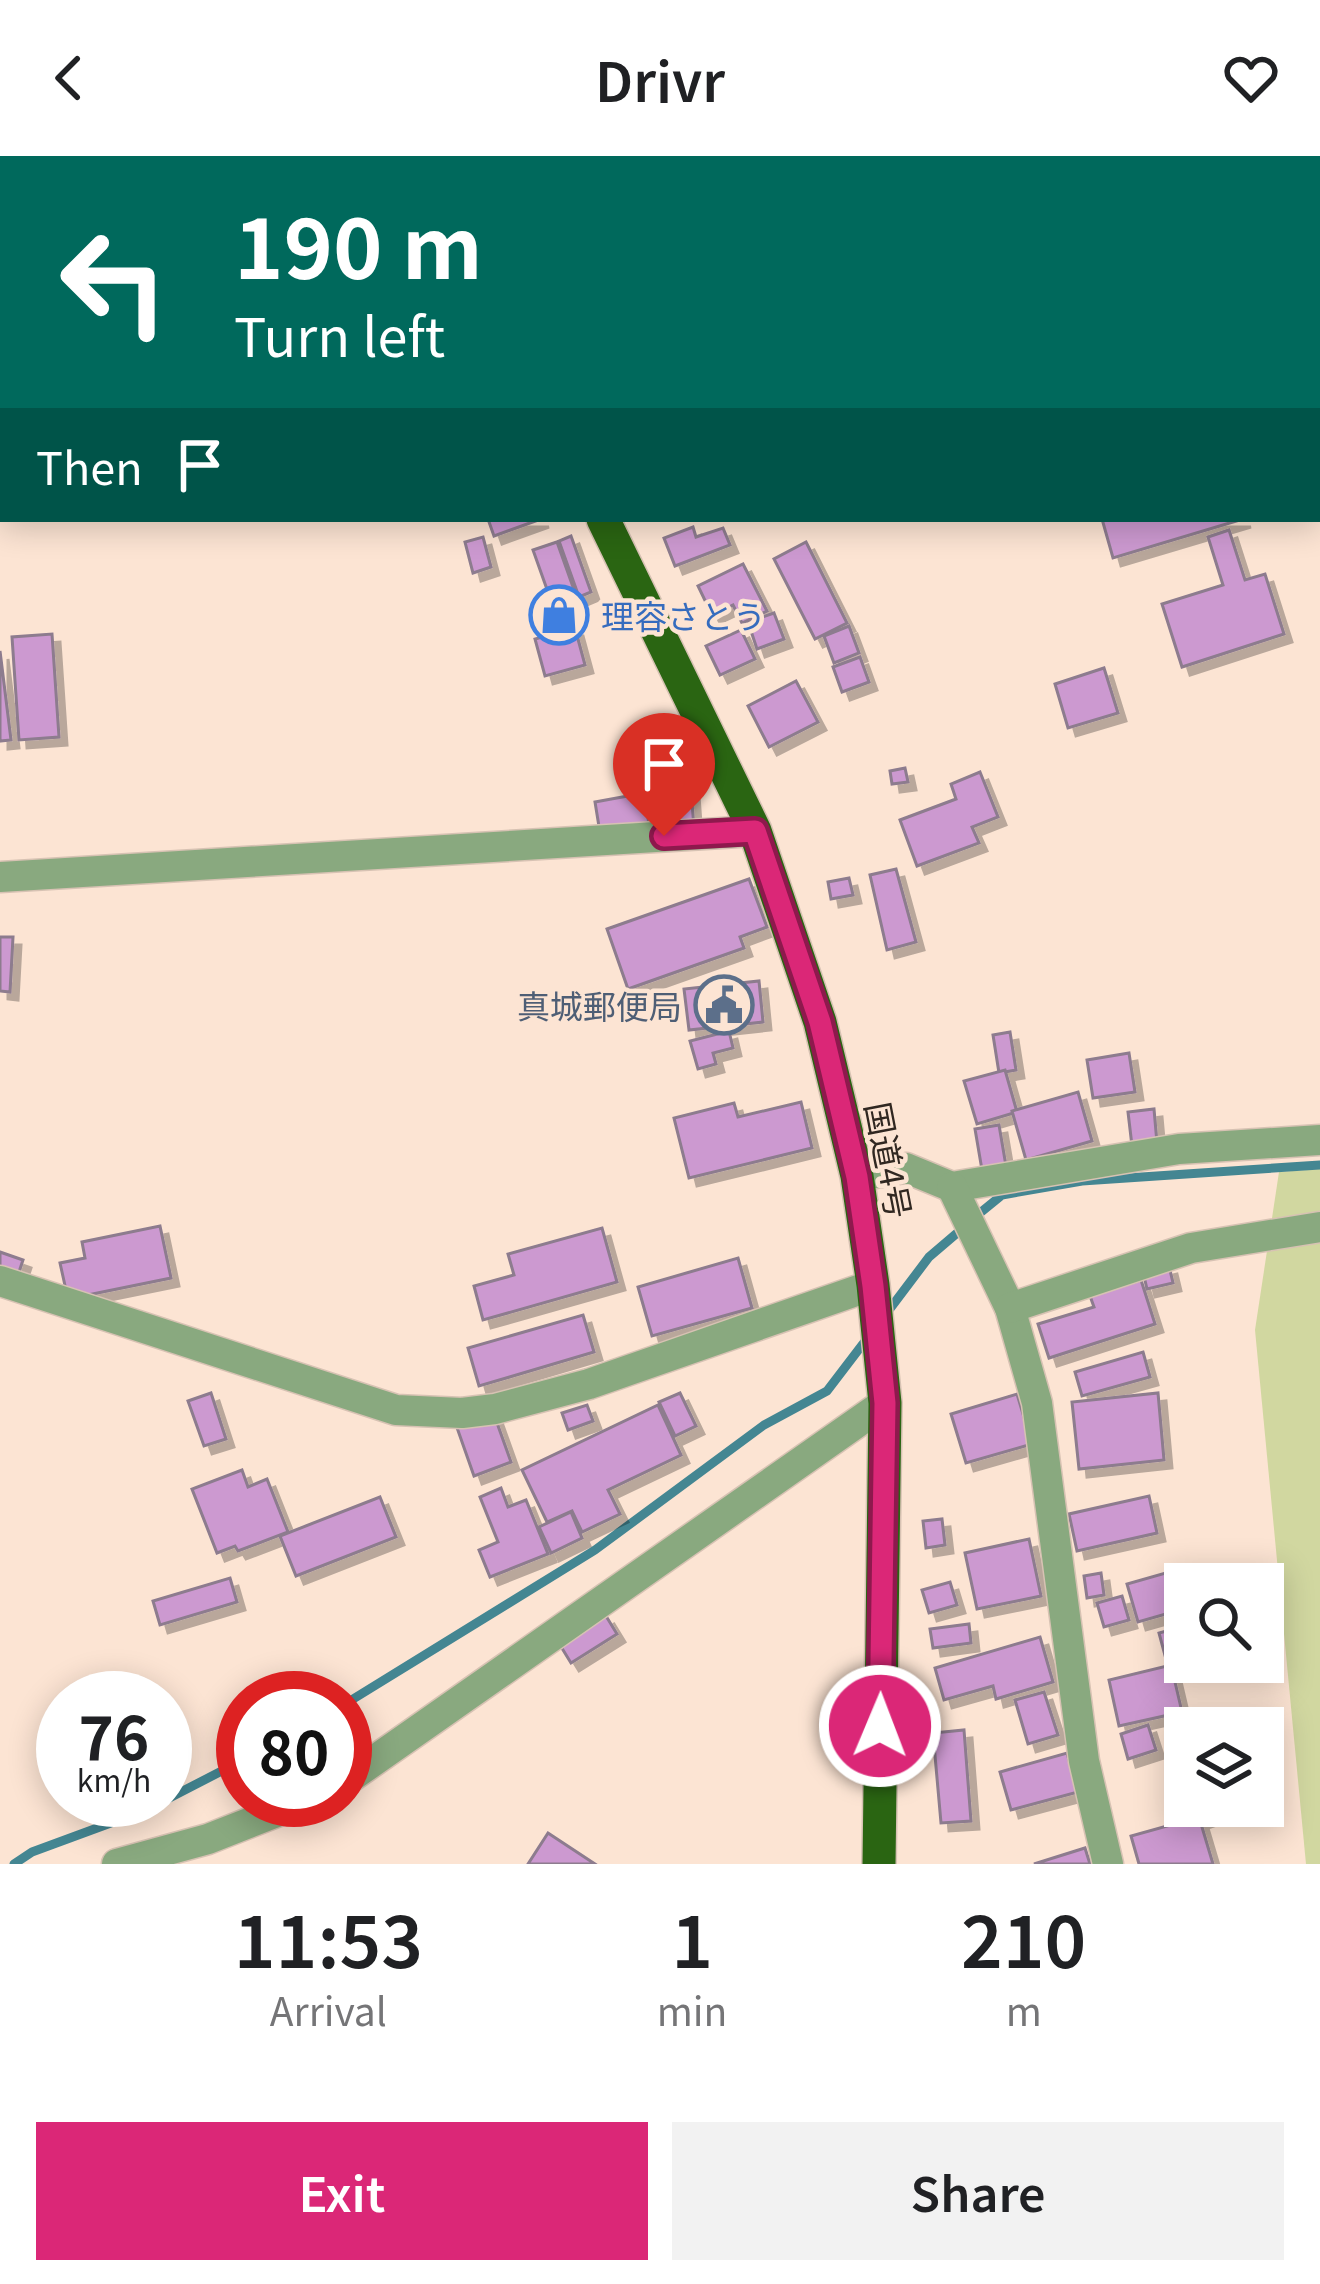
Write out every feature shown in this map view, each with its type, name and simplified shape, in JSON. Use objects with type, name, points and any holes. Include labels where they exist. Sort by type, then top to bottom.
[{"type":"highway","name":"国道4号","points":[[604,522],[755,831],[820,1022],[857,1177],[884,1388],[879,1864]]},
{"type":"street","points":[[0,877],[755,831]]},
{"type":"street","points":[[956,1195],[1179,1149],[1320,1140]]},
{"type":"street","points":[[857,1177],[906,1168],[956,1195],[1010,1308],[1037,1403],[1084,1761],[1108,1864]]},
{"type":"street","points":[[1010,1308],[1191,1248],[1320,1227]]},
{"type":"street","points":[[0,1281],[396,1410],[462,1413],[589,1384],[874,1292]]},
{"type":"street","points":[[372,1761],[884,1388]]},
{"type":"street","points":[[116,1864],[238,1827]]},
{"type":"green space","points":[[1320,1169],[1320,1864],[1306,1864],[1284,1634],[1284,1563],[1277,1563],[1255,1330],[1279,1172]]},
{"type":"building","points":[[489,522],[533,522],[494,536]]},
{"type":"building","points":[[1103,522],[1233,522],[1113,558]]},
{"type":"building","points":[[693,527],[696,537],[723,528],[730,545],[675,566],[664,538]]},
{"type":"building","points":[[1229,530],[1245,580],[1265,574],[1284,634],[1182,667],[1162,604],[1223,585],[1208,537]]},
{"type":"building","points":[[571,536],[591,592],[579,597],[559,541]]},
{"type":"building","points":[[483,537],[491,567],[473,573],[465,542]]},
{"type":"building","points":[[557,542],[578,601],[554,609],[533,550]]},
{"type":"building","points":[[806,542],[847,623],[815,639],[774,559]]},
{"type":"building","points":[[743,564],[767,611],[742,623],[733,605],[712,615],[698,586]]},
{"type":"building","points":[[774,613],[784,639],[757,649],[748,622]]},
{"type":"building","points":[[849,626],[859,653],[834,663],[824,636]]},
{"type":"building","points":[[575,628],[585,665],[545,676],[535,639]]},
{"type":"building","points":[[741,630],[755,659],[720,675],[706,646]]},
{"type":"building","points":[[52,634],[59,737],[19,740],[12,637]]},
{"type":"building","points":[[0,651],[11,740],[0,741]]},
{"type":"building","points":[[860,657],[869,682],[842,692],[833,667]]},
{"type":"building","points":[[1104,668],[1118,713],[1068,728],[1055,684]]},
{"type":"building","points":[[796,681],[818,722],[769,747],[748,706]]},
{"type":"building","points":[[905,768],[908,782],[892,784],[890,771]]},
{"type":"building","points":[[980,772],[998,817],[972,827],[979,843],[917,866],[900,820],[956,799],[951,784]]},
{"type":"building","points":[[691,788],[694,829],[666,831],[663,790]]},
{"type":"building","points":[[644,793],[651,837],[602,845],[595,802]]},
{"type":"building","points":[[896,869],[916,942],[887,950],[870,875]]},
{"type":"building","points":[[849,878],[853,895],[831,899],[828,882]]},
{"type":"building","points":[[749,879],[767,927],[740,937],[744,948],[628,989],[607,929]]},
{"type":"building","points":[[0,937],[13,937],[10,992],[0,991]]},
{"type":"building","points":[[759,981],[763,1022],[689,1030],[684,989]]},
{"type":"building","points":[[729,1031],[733,1048],[713,1053],[716,1064],[698,1069],[690,1041]]},
{"type":"building","points":[[1010,1032],[1016,1070],[999,1073],[993,1035]]},
{"type":"building","points":[[1129,1053],[1135,1092],[1093,1098],[1087,1060]]},
{"type":"building","points":[[1005,1070],[1017,1112],[977,1124],[964,1081]]},
{"type":"building","points":[[1078,1092],[1092,1141],[1026,1160],[1012,1111]]},
{"type":"building","points":[[801,1102],[812,1148],[689,1178],[674,1118],[734,1103],[738,1117]]},
{"type":"building","points":[[1154,1109],[1157,1143],[1132,1146],[1128,1112]]},
{"type":"building","points":[[999,1125],[1006,1166],[982,1170],[975,1129]]},
{"type":"building","points":[[160,1226],[171,1278],[68,1299],[60,1263],[85,1258],[82,1242]]},
{"type":"building","points":[[602,1228],[617,1282],[483,1320],[474,1286],[514,1275],[508,1254]]},
{"type":"building","points":[[0,1252],[23,1260],[17,1278],[0,1273]]},
{"type":"building","points":[[738,1258],[752,1308],[652,1336],[638,1287]]},
{"type":"building","points":[[1169,1266],[1173,1283],[1147,1289],[1143,1272]]},
{"type":"building","points":[[1141,1280],[1155,1324],[1049,1358],[1038,1324],[1094,1307],[1090,1296]]},
{"type":"building","points":[[583,1315],[594,1352],[479,1386],[468,1348]]},
{"type":"building","points":[[1143,1352],[1150,1377],[1082,1396],[1075,1372]]},
{"type":"building","points":[[211,1393],[226,1439],[204,1446],[188,1401]]},
{"type":"building","points":[[680,1393],[696,1426],[675,1436],[659,1402]]},
{"type":"building","points":[[1158,1393],[1164,1460],[1079,1469],[1072,1402]]},
{"type":"building","points":[[1017,1394],[1032,1444],[966,1463],[951,1414]]},
{"type":"building","points":[[587,1405],[593,1421],[568,1430],[562,1413]]},
{"type":"building","points":[[658,1405],[681,1455],[608,1490],[620,1514],[582,1532],[572,1511],[547,1522],[522,1470]]},
{"type":"building","points":[[492,1409],[511,1462],[474,1476],[455,1422]]},
{"type":"building","points":[[242,1470],[248,1487],[267,1479],[288,1532],[238,1551],[235,1546],[217,1553],[192,1489]]},
{"type":"building","points":[[501,1488],[508,1507],[526,1500],[548,1554],[490,1577],[479,1550],[498,1542],[480,1497]]},
{"type":"building","points":[[1149,1496],[1157,1533],[1077,1551],[1069,1514]]},
{"type":"building","points":[[380,1497],[396,1537],[296,1576],[280,1536]]},
{"type":"building","points":[[571,1512],[582,1538],[551,1553],[539,1527]]},
{"type":"building","points":[[942,1519],[945,1545],[926,1548],[923,1521]]},
{"type":"building","points":[[1029,1539],[1041,1596],[977,1609],[965,1553]]},
{"type":"building","points":[[1101,1573],[1104,1595],[1087,1598],[1084,1576]]},
{"type":"building","points":[[1164,1573],[1164,1615],[1138,1622],[1127,1584]]},
{"type":"building","points":[[230,1578],[237,1602],[160,1625],[153,1601]]},
{"type":"building","points":[[950,1582],[957,1605],[929,1613],[922,1590]]},
{"type":"building","points":[[1122,1596],[1129,1620],[1104,1627],[1097,1603]]},
{"type":"building","points":[[606,1616],[617,1634],[571,1663],[560,1645]]},
{"type":"building","points":[[969,1624],[971,1643],[933,1648],[930,1629]]},
{"type":"building","points":[[1040,1637],[1053,1682],[996,1699],[993,1686],[944,1700],[935,1668]]},
{"type":"building","points":[[1164,1667],[1164,1683],[1175,1683],[1181,1707],[1164,1707],[1164,1716],[1119,1726],[1109,1680]]},
{"type":"building","points":[[1044,1692],[1058,1735],[1028,1744],[1015,1700]]},
{"type":"building","points":[[1148,1725],[1156,1750],[1128,1759],[1121,1734]]},
{"type":"building","points":[[964,1730],[971,1821],[941,1823],[933,1733]]},
{"type":"building","points":[[1067,1753],[1078,1792],[1011,1810],[1000,1772]]},
{"type":"building","points":[[1164,1827],[1202,1827],[1213,1864],[1139,1864],[1131,1836]]},
{"type":"building","points":[[548,1833],[595,1864],[528,1864]]},
{"type":"building","points":[[1085,1848],[1090,1864],[1034,1864]]},
{"type":"waterway","points":[[975,1217],[1002,1195],[1082,1181],[1320,1165]]},
{"type":"waterway","points":[[886,1314],[929,1257],[963,1228]]},
{"type":"waterway","points":[[372,1687],[595,1550],[764,1425],[827,1391],[869,1336]]},
{"type":"waterway","points":[[14,1864],[32,1852],[146,1810],[216,1774]]},
{"type":"place","name":"理容さとう","points":[[559,615]]},
{"type":"place","name":"真城郵便局","points":[[724,1005]]},
{"type":"route","points":[[664,836],[755,831],[820,1022],[857,1177],[885,1403],[880,1726]]}]
